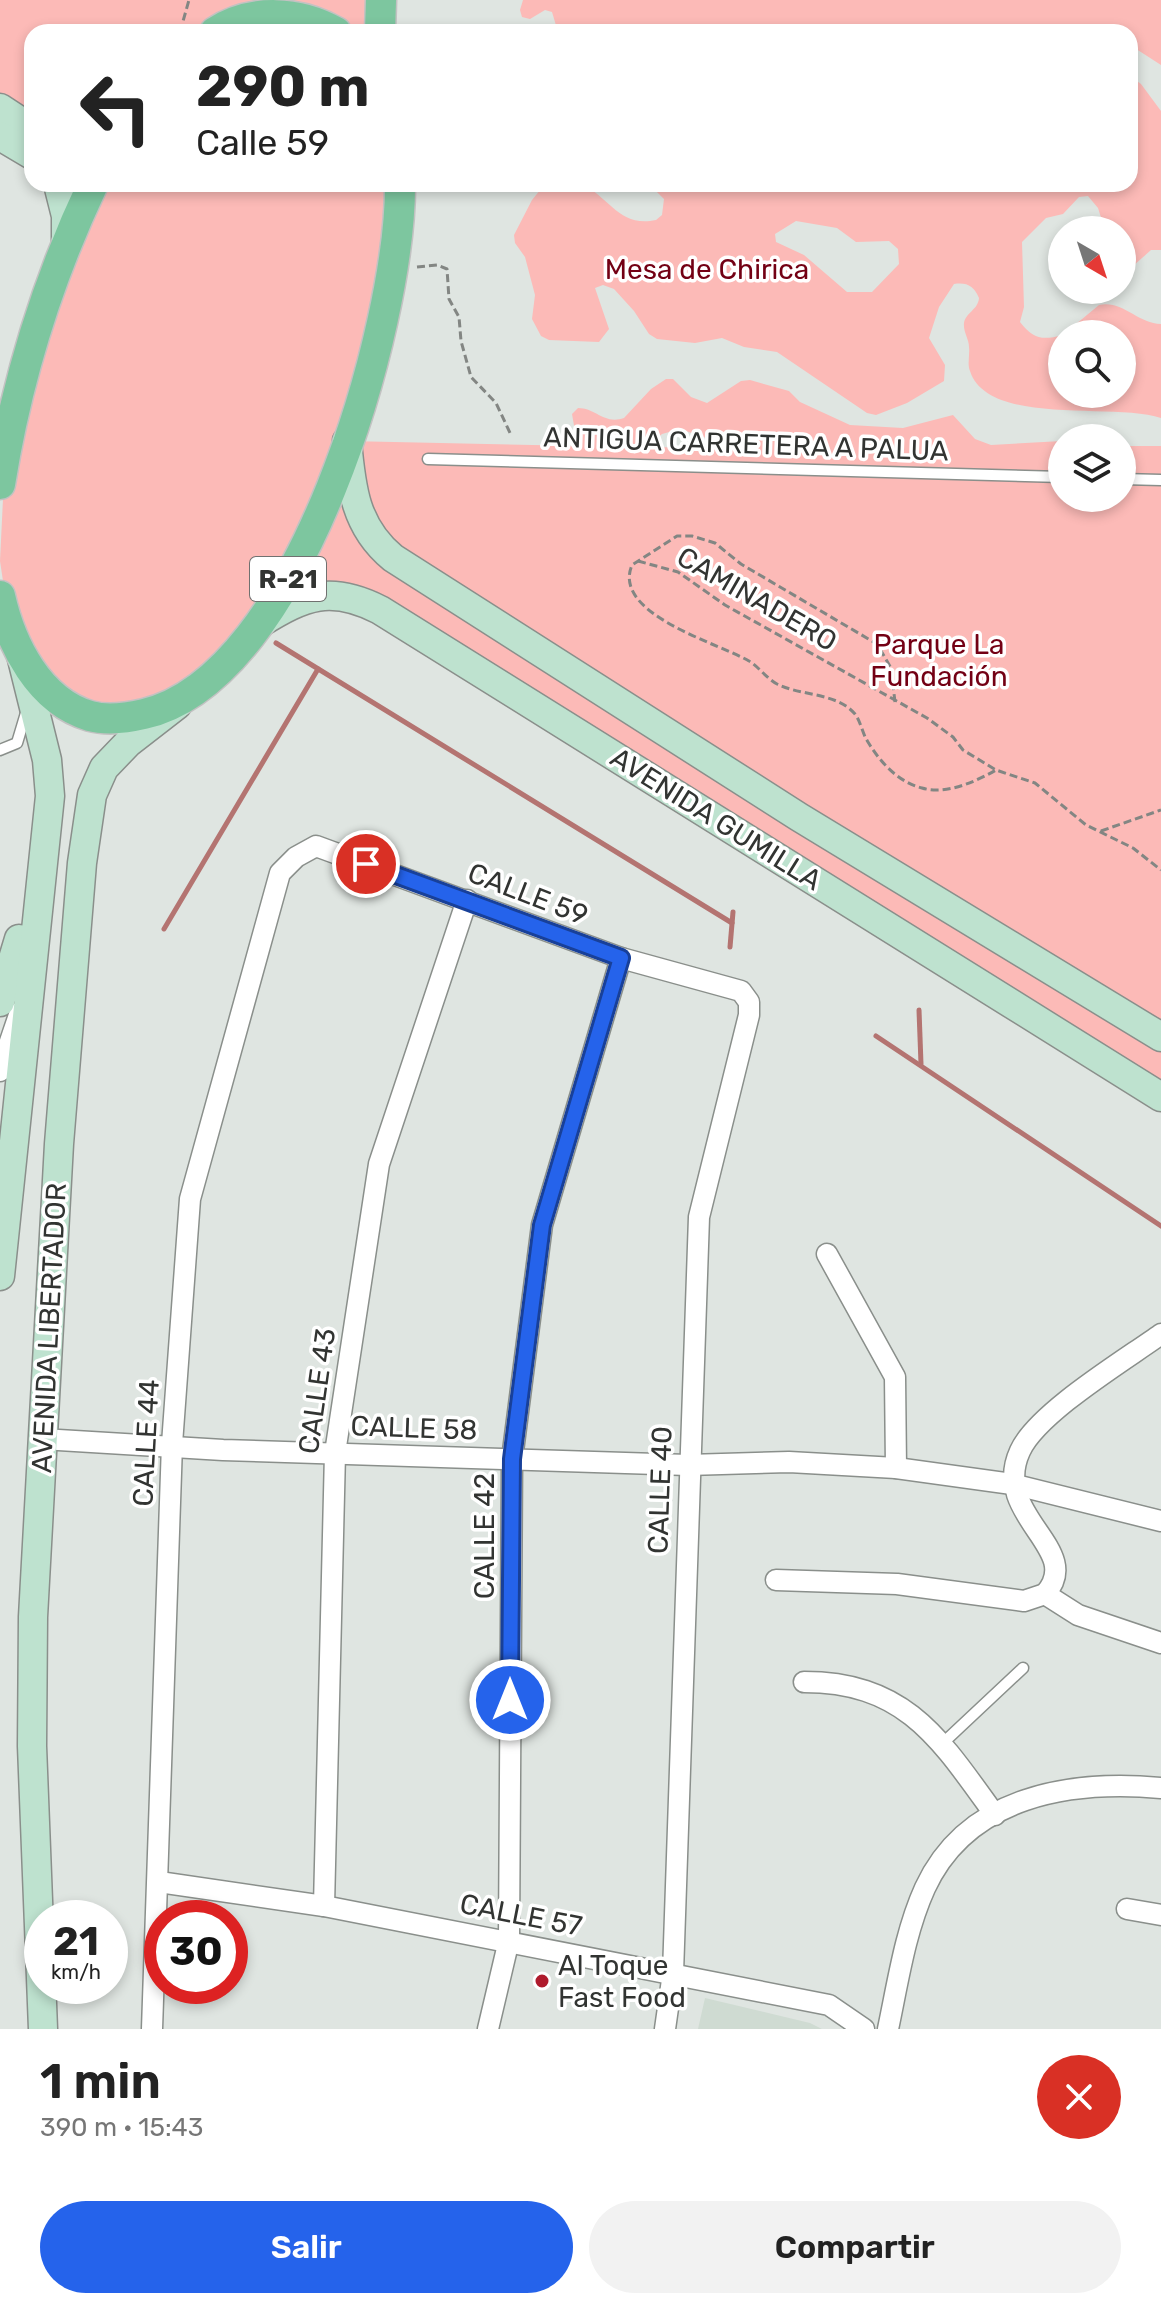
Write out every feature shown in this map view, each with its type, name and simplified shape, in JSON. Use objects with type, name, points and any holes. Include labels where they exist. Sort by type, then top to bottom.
[{"type":"main road","points":[[226,24],[260,0]]},
{"type":"main road","points":[[380,24],[381,0]]},
{"type":"main road","points":[[234,24],[256,16],[279,15],[310,19],[320,24]]},
{"type":"main road","points":[[0,108],[24,124]]},
{"type":"main road","points":[[0,136],[24,150]]},
{"type":"main road","points":[[60,192],[66,216],[66,245]]},
{"type":"main road","points":[[0,484],[9,393],[89,192]]},
{"type":"main road","name":"R-21","points":[[0,596],[15,654],[53,696],[94,717],[125,718],[167,707],[209,681],[260,623],[308,539],[347,441],[374,351],[395,263],[399,192]]},
{"type":"main road","name":"AVENIDA GUMILLA","points":[[347,441],[354,498],[360,516],[375,540],[393,558],[799,817],[1161,1037]]},
{"type":"main road","name":"AVENIDA GUMILLA","points":[[260,623],[300,600],[319,595],[349,597],[380,610],[1161,1097]]},
{"type":"main road","name":"AVENIDA LIBERTADOR","points":[[0,1276],[49,775],[30,692],[15,654]]},
{"type":"main road","name":"AVENIDA LIBERTADOR","points":[[43,2029],[32,1746],[33,1617],[61,1128],[82,863],[92,795],[114,756],[209,681]]},
{"type":"main road","points":[[0,1002],[14,963],[28,895],[44,846]]},
{"type":"street","name":"CALLE 59","points":[[280,873],[296,857],[316,846],[467,900],[543,932],[621,958],[741,991],[749,1002],[749,1015]]},
{"type":"street","name":"CALLE 44","points":[[152,2029],[172,1444],[190,1199],[280,873]]},
{"type":"street","name":"CALLE 43","points":[[324,1906],[335,1453],[379,1164],[467,900]]},
{"type":"street","name":"CALLE 42","points":[[488,2029],[509,1940],[512,1459],[542,1225],[621,958]]},
{"type":"street","name":"AVENIDA LIBERTADOR","points":[[0,1071],[29,989]]},
{"type":"street","name":"CALLE 40","points":[[673,1973],[688,1465],[699,1217],[749,1015]]},
{"type":"street","points":[[827,1254],[895,1377],[896,1468]]},
{"type":"street","points":[[776,1580],[897,1584],[1024,1601],[1045,1594],[1055,1576],[1055,1559],[1024,1515],[1012,1484],[1020,1450],[1058,1408],[1161,1334]]},
{"type":"street","name":"CALLE 58","points":[[42,1439],[688,1465],[789,1462],[896,1468],[1012,1484],[1161,1521]]},
{"type":"street","points":[[1045,1594],[1078,1615],[1161,1643]]},
{"type":"street","points":[[804,1682],[847,1684],[895,1701],[943,1743],[995,1815]]},
{"type":"street","points":[[888,2029],[910,1930],[926,1886],[967,1832],[1038,1794],[1083,1785],[1161,1788]]},
{"type":"street","name":"CALLE 57","points":[[159,1882],[324,1906],[829,2005],[864,2029]]},
{"type":"street","points":[[1127,1909],[1161,1915]]},
{"type":"street","points":[[655,2029],[673,1973]]},
{"type":"street","points":[[665,2029],[673,1973]]},
{"type":"lane","name":"ANTIGUA CARRETERA A PALUA","points":[[428,459],[1048,477]]},
{"type":"lane","points":[[1136,479],[1161,480]]},
{"type":"lane","points":[[0,750],[17,743],[30,692]]},
{"type":"lane","points":[[943,1743],[1023,1668]]},
{"type":"path","points":[[182,24],[189,0]]},
{"type":"path","points":[[395,263],[437,265],[447,269],[449,299],[459,317],[471,377],[496,403],[511,435]]},
{"type":"path","name":"CAMINADERO","points":[[895,702],[891,668],[877,644],[741,564],[715,543],[692,536],[677,536],[638,561],[629,573],[632,588],[652,615],[746,659],[778,685],[832,699],[847,707],[859,719],[877,754],[892,773],[906,781],[920,788],[950,789],[996,770]]},
{"type":"path","name":"CAMINADERO","points":[[638,561],[678,572],[725,605],[934,722],[963,750],[996,770],[1035,783],[1053,801],[1086,825],[1133,848],[1161,870]]},
{"type":"path","points":[[1101,831],[1161,810]]},
{"type":"shaded area","points":[[705,1998],[810,2023],[822,2029],[698,2029]]},
{"type":"green space","points":[[0,0],[260,0],[252,7],[262,0],[380,0],[379,24],[322,24],[310,18],[269,24],[24,24],[24,124],[0,108]]},
{"type":"green space","points":[[523,0],[1161,0],[1161,65],[1138,50],[1138,24],[556,24],[552,12],[545,10],[530,19],[522,17],[520,10]]},
{"type":"green space","name":"Mesa de Chirica","points":[[1138,82],[1161,111],[1161,250],[1151,250],[1136,263],[1136,216],[1101,216],[1088,196],[1079,197],[1063,214],[1048,216],[1022,242],[1024,307],[1020,322],[1029,332],[1048,338],[1048,408],[1136,408],[1136,320],[1081,320],[1099,305],[1108,304],[1161,324],[1161,418],[1140,414],[1055,410],[1026,406],[1001,400],[981,388],[969,368],[969,344],[964,326],[965,319],[979,298],[975,290],[963,284],[954,284],[939,307],[929,338],[945,365],[944,381],[907,403],[876,415],[867,413],[777,352],[744,347],[722,338],[695,343],[657,339],[649,334],[614,289],[603,285],[595,288],[609,329],[599,342],[549,340],[541,336],[532,319],[535,295],[525,257],[515,243],[514,235],[538,192],[594,192],[633,220],[656,220],[662,215],[664,199],[657,192],[1138,192]],"holes":[[[796,221],[837,228],[856,242],[889,241],[898,249],[899,264],[872,292],[847,292],[804,255],[776,242],[775,234]]]},
{"type":"green space","points":[[95,192],[395,192],[392,247],[320,500],[232,652],[124,713],[57,692],[6,601],[0,561],[3,499],[17,412]]},
{"type":"green space","name":"Parque La Fundación","points":[[666,379],[673,379],[691,397],[707,403],[741,381],[750,380],[789,391],[800,402],[850,425],[903,428],[953,415],[975,439],[991,445],[1048,442],[1048,512],[1136,512],[1136,446],[1161,446],[1161,1037],[383,550],[347,441],[582,446],[576,437],[572,414],[578,408],[605,418],[624,418],[651,389]],"holes":[[[680,429],[735,448],[648,447],[662,434]]]},
{"type":"green space","points":[[340,470],[364,531],[1161,1040],[1161,1095],[417,630],[284,594]]},
{"type":"waterway","points":[[276,643],[732,923]]},
{"type":"waterway","points":[[164,929],[318,669]]},
{"type":"waterway","points":[[730,947],[733,912]]},
{"type":"waterway","points":[[919,1010],[921,1064]]},
{"type":"waterway","points":[[876,1036],[1161,1226]]},
{"type":"place","name":"Al Toque Fast Food","points":[[542,1981]]},
{"type":"route","points":[[366,864],[467,900],[543,932],[621,958],[542,1225],[512,1459],[510,1700]]}]
